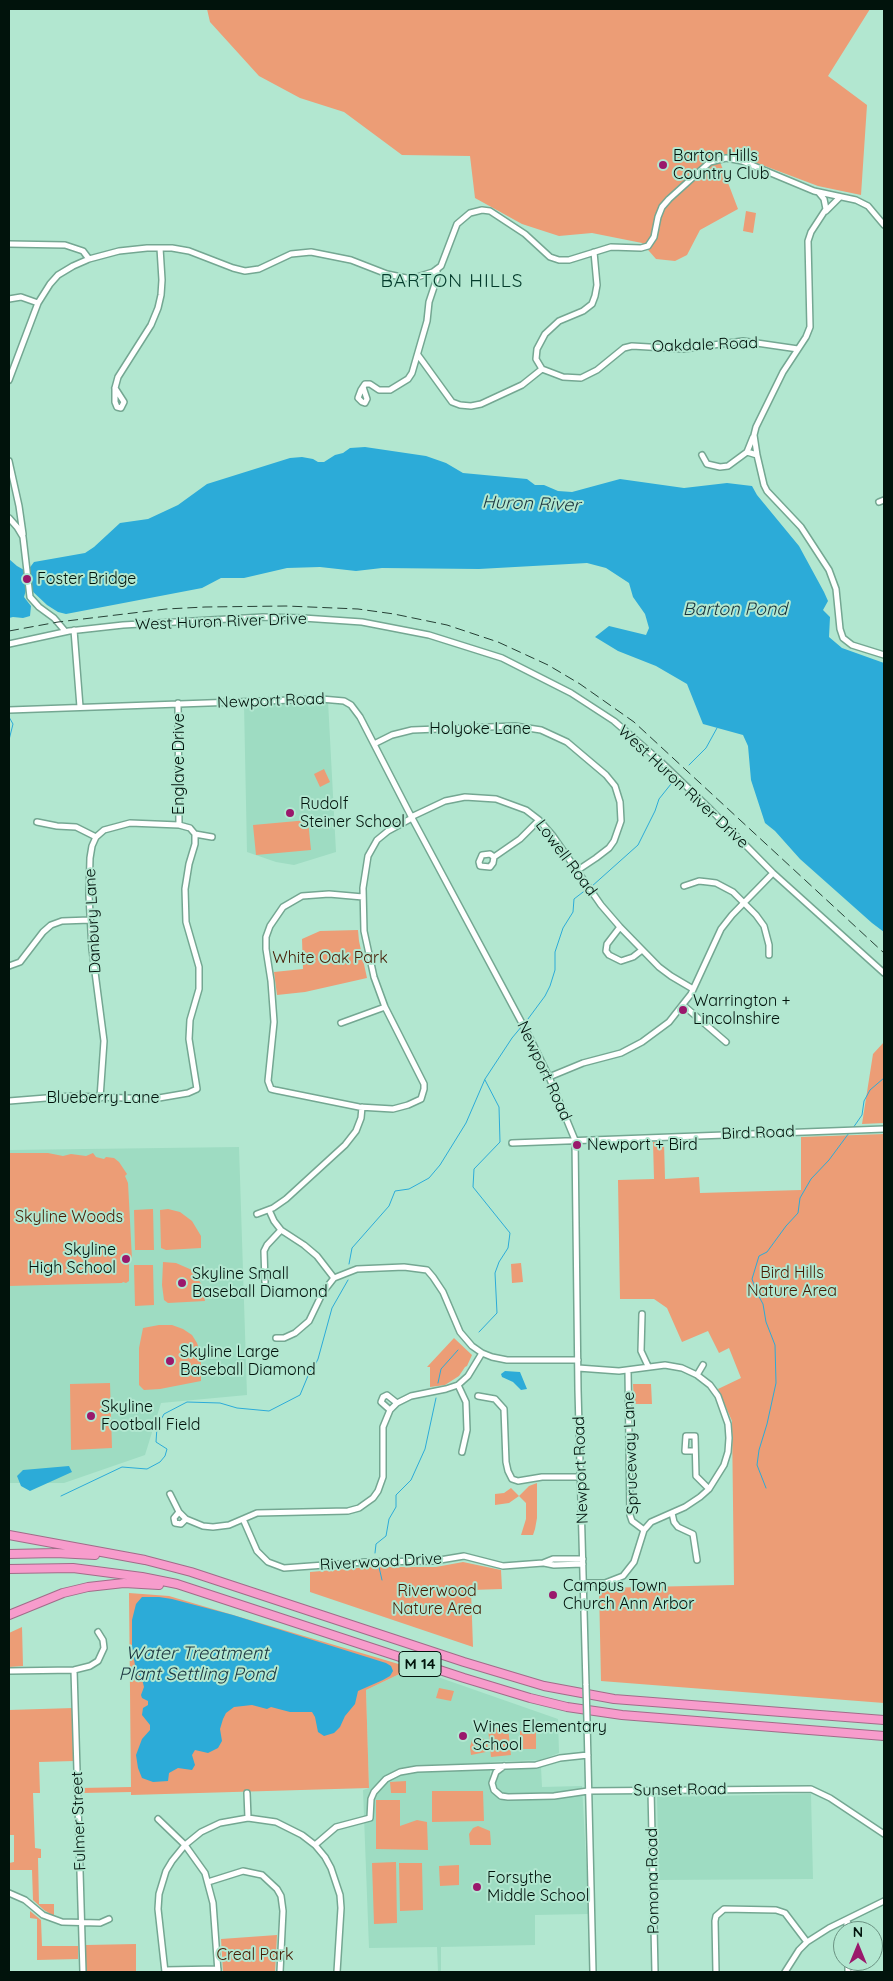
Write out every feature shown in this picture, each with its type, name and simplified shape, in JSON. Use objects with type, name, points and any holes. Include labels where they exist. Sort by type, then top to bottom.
[{"type":"highway","points":[[9,1535],[145,1560]]},
{"type":"highway","name":"M 14","points":[[9,1554],[90,1554],[145,1560],[191,1572],[464,1662],[544,1686],[614,1699],[884,1720]]},
{"type":"highway","name":"M 14","points":[[9,1569],[51,1568],[100,1571],[142,1577],[203,1592],[464,1678],[567,1707],[622,1715],[884,1736]]},
{"type":"highway","points":[[9,1615],[63,1593],[104,1584],[141,1583],[203,1592]]},
{"type":"street","points":[[9,380],[38,303],[58,275],[89,259],[118,251],[160,248],[188,251],[245,271],[259,269],[291,254],[306,252],[351,260],[387,274],[406,278],[422,276],[437,269],[442,263],[457,224],[462,218],[475,211],[490,212],[497,216],[525,234],[550,258],[569,260],[611,247],[641,248],[648,246],[654,237],[662,207],[697,173],[716,159],[726,158],[742,161],[818,192],[856,200],[868,206],[884,225]]},
{"type":"street","points":[[818,192],[826,205],[826,212]]},
{"type":"street","points":[[702,455],[707,464],[720,467],[728,466],[747,452],[779,380],[810,327],[808,240],[811,232],[840,197]]},
{"type":"street","points":[[9,244],[65,245],[83,251],[89,259]]},
{"type":"street","points":[[115,388],[118,377],[151,325],[158,308],[161,295],[160,248]]},
{"type":"street","points":[[418,355],[446,396],[452,402],[460,405],[481,404],[522,385],[542,369],[536,359],[537,349],[553,325],[583,311],[592,304],[597,285],[594,252]]},
{"type":"street","points":[[363,387],[367,383],[375,389],[383,391],[396,387],[408,379],[412,373],[427,321],[429,302],[437,278],[437,269]]},
{"type":"street","points":[[9,299],[20,297],[38,303]]},
{"type":"street","name":"Oakdale Road","points":[[542,369],[563,377],[581,378],[597,370],[624,348],[632,346],[683,348],[743,341],[798,349]]},
{"type":"street","points":[[754,435],[757,455],[767,491],[801,527],[829,570],[836,589],[840,629],[843,638],[852,645],[884,655]]},
{"type":"street","points":[[747,452],[757,455]]},
{"type":"street","points":[[9,462],[19,506],[28,592],[33,601],[54,618],[65,631]]},
{"type":"street","points":[[9,518],[23,537]]},
{"type":"street","name":"West Huron River Drive","points":[[9,644],[74,630],[263,617],[303,618],[378,625],[429,635],[478,649],[524,668],[600,711],[660,761],[773,874],[884,973]]},
{"type":"street","points":[[74,630],[80,707]]},
{"type":"street","name":"Newport Road","points":[[9,710],[321,699],[340,700],[351,705],[374,744],[411,818],[523,1025],[549,1077],[574,1140],[593,1972]]},
{"type":"street","name":"Englave Drive","points":[[178,704],[179,825]]},
{"type":"street","name":"Holyoke Lane","points":[[374,744],[392,735],[412,730],[515,726],[541,730],[567,742],[615,786],[620,802],[621,821],[614,840],[602,853],[578,870]]},
{"type":"street","name":"Lowell Road","points":[[362,1107],[393,1109],[408,1105],[421,1098],[424,1094],[424,1084],[385,1007],[374,978],[368,952],[363,897],[368,856],[377,840],[388,831],[455,798],[496,798],[512,804],[539,820],[620,927],[671,976],[693,989]]},
{"type":"street","points":[[494,857],[520,838],[539,820]]},
{"type":"street","points":[[37,822],[76,827],[96,837],[104,830],[130,823],[187,826],[195,834],[212,837]]},
{"type":"street","name":"Englave Drive","points":[[195,834],[195,844],[189,864],[185,889],[186,922],[199,967],[199,989],[190,1020],[189,1039],[197,1089]]},
{"type":"street","name":"Danbury Lane","points":[[96,837],[90,858],[90,920],[94,972],[102,1016],[104,1041],[100,1098]]},
{"type":"street","points":[[549,1077],[583,1063],[621,1053],[642,1042],[669,1022],[693,989],[720,929],[773,874]]},
{"type":"street","points":[[684,886],[699,882],[716,883],[733,892],[764,926],[769,945],[769,955]]},
{"type":"street","points":[[256,1214],[269,1210],[298,1190],[345,1145],[356,1131],[362,1107],[275,1090],[269,1086],[274,1022],[266,949],[266,938],[270,926],[283,907],[302,896],[329,894],[363,897]]},
{"type":"street","points":[[9,966],[20,962],[43,932],[51,925],[62,921],[90,920]]},
{"type":"street","points":[[620,927],[607,944],[606,951],[609,955],[621,961],[633,957],[642,950]]},
{"type":"street","points":[[683,1005],[726,1042]]},
{"type":"street","points":[[341,1023],[385,1007]]},
{"type":"street","name":"Blueberry Lane","points":[[9,1101],[71,1096],[153,1099],[178,1095],[197,1089]]},
{"type":"street","name":"Bird Road","points":[[512,1143],[884,1128]]},
{"type":"street","points":[[269,1210],[281,1230],[317,1256],[334,1278]]},
{"type":"street","points":[[265,1282],[264,1251],[281,1230]]},
{"type":"street","points":[[276,1338],[289,1336],[308,1321],[323,1292],[334,1278],[357,1269],[404,1267],[427,1270],[443,1292],[460,1332],[466,1341],[482,1353],[507,1360],[578,1360]]},
{"type":"street","points":[[642,1314],[641,1351],[648,1366]]},
{"type":"street","points":[[170,1494],[179,1512],[186,1519],[203,1526],[229,1525],[258,1513],[348,1511],[370,1501],[378,1491],[383,1477],[383,1427],[390,1410],[397,1403],[411,1396],[458,1385],[468,1376],[482,1353]]},
{"type":"street","points":[[697,1374],[703,1365]]},
{"type":"street","points":[[578,1368],[602,1371],[628,1370],[648,1366],[674,1366],[697,1374],[710,1385],[718,1396],[728,1424],[729,1438],[726,1460],[719,1475],[709,1489],[692,1503],[651,1522],[644,1530],[634,1562],[623,1576],[605,1583],[584,1583]]},
{"type":"street","name":"Spruceway Lane","points":[[628,1370],[630,1515],[632,1521],[644,1530]]},
{"type":"street","points":[[458,1385],[466,1402],[467,1430],[462,1452]]},
{"type":"street","points":[[390,1410],[381,1402],[383,1396],[387,1395],[397,1403]]},
{"type":"street","points":[[478,1396],[495,1399],[504,1409],[507,1467],[509,1474],[515,1480],[542,1477],[581,1477]]},
{"type":"street","points":[[695,1451],[685,1450],[684,1442],[686,1436],[695,1436],[696,1476],[709,1489]]},
{"type":"street","points":[[179,1512],[174,1518],[175,1524],[181,1524],[186,1519]]},
{"type":"street","points":[[672,1513],[674,1522],[693,1534],[697,1560]]},
{"type":"street","name":"Riverwood Drive","points":[[243,1519],[258,1551],[268,1562],[284,1568],[365,1562],[434,1561],[464,1556],[503,1566],[543,1563],[554,1565],[583,1561]]},
{"type":"street","points":[[9,1671],[74,1670],[85,1668],[94,1664],[102,1654],[103,1640],[98,1632]]},
{"type":"street","name":"Fulmer Street","points":[[74,1670],[83,1972]]},
{"type":"street","points":[[315,1845],[336,1827],[370,1818],[371,1799],[374,1792],[386,1778],[396,1773],[418,1769],[543,1764],[560,1758],[588,1755]]},
{"type":"street","name":"Sunset Road","points":[[504,1766],[492,1778],[494,1790],[501,1796],[508,1797],[554,1796],[588,1790],[811,1788],[830,1798],[884,1834]]},
{"type":"street","name":"Pomona Road","points":[[651,1790],[655,1972]]},
{"type":"street","points":[[247,1792],[248,1818]]},
{"type":"street","points":[[158,1819],[185,1845],[201,1866],[208,1882],[213,1903],[218,1971],[165,1971],[158,1915],[159,1894],[166,1871],[185,1845],[201,1832],[220,1823],[248,1818],[276,1822],[302,1835],[315,1845],[331,1868],[340,1895],[341,1908],[337,1972]]},
{"type":"street","points":[[208,1882],[243,1871],[262,1875],[277,1889],[281,1896],[283,1910],[280,1972]]},
{"type":"street","points":[[9,1893],[25,1900],[44,1915],[62,1922],[100,1923],[110,1919]]},
{"type":"street","points":[[847,1921],[884,1902]]},
{"type":"street","points":[[716,1972],[715,1921],[716,1916],[724,1910],[776,1910],[785,1913],[807,1942]]},
{"type":"street","points":[[785,1972],[799,1950],[807,1942],[833,1926]]},
{"type":"shaded area","name":"Rudolf Steiner School","points":[[328,701],[336,852],[294,865],[276,862],[247,852],[244,704]]},
{"type":"shaded area","name":"Skyline High School","points":[[239,1147],[247,1395],[161,1403],[145,1455],[64,1483],[9,1483],[9,1150]]},
{"type":"shaded area","name":"Forsythe Middle School","points":[[412,1668],[558,1719],[559,1753],[541,1760],[490,1762],[490,1785],[498,1772],[505,1768],[541,1767],[542,1787],[582,1786],[589,1914],[535,1915],[535,1945],[441,1947],[441,1972],[438,1972],[437,1947],[369,1948],[363,1790],[369,1788],[366,1690]]},
{"type":"shaded area","points":[[811,1794],[813,1879],[659,1880],[657,1797]]},
{"type":"green space","name":"Barton Hills Country Club","points":[[207,9],[870,9],[828,76],[867,105],[861,195],[818,186],[733,154],[717,154],[738,209],[700,230],[687,255],[675,261],[656,259],[642,243],[592,233],[559,236],[522,224],[475,198],[470,156],[402,155],[344,112],[300,98],[259,76],[210,22]]},
{"type":"green space","points":[[746,211],[756,213],[753,233],[743,231]]},
{"type":"green space","points":[[324,769],[330,782],[320,787],[314,774]]},
{"type":"green space","points":[[308,820],[311,850],[256,855],[253,825]]},
{"type":"green space","name":"White Oak Park","points":[[358,930],[367,978],[305,992],[277,995],[274,972],[303,969],[302,939],[320,931]]},
{"type":"green space","points":[[884,1042],[884,1123],[862,1124],[873,1054]]},
{"type":"green space","name":"Bird Hills Nature Area","points":[[884,1134],[884,1703],[601,1681],[599,1588],[734,1585],[732,1421],[718,1389],[741,1378],[729,1348],[719,1353],[708,1331],[682,1342],[667,1308],[654,1299],[620,1299],[618,1180],[654,1179],[653,1142],[664,1142],[665,1179],[699,1177],[700,1193],[801,1190],[801,1137]]},
{"type":"green space","name":"Skyline Woods","points":[[9,1153],[48,1153],[63,1156],[71,1154],[86,1156],[93,1153],[96,1157],[104,1159],[106,1157],[114,1158],[119,1162],[127,1174],[125,1176],[128,1183],[132,1259],[129,1264],[129,1281],[126,1283],[9,1286]]},
{"type":"green space","points":[[153,1209],[154,1250],[135,1250],[134,1210]]},
{"type":"green space","name":"Skyline Small Baseball Diamond","points":[[168,1209],[180,1212],[192,1221],[201,1236],[201,1248],[166,1250],[161,1248],[160,1210]]},
{"type":"green space","name":"Skyline Small Baseball Diamond","points":[[163,1262],[176,1263],[192,1270],[202,1285],[205,1301],[168,1303],[164,1300],[162,1285]]},
{"type":"green space","points":[[521,1263],[523,1282],[512,1283],[511,1264]]},
{"type":"green space","points":[[134,1265],[153,1265],[154,1305],[135,1306]]},
{"type":"green space","name":"Skyline Large Baseball Diamond","points":[[172,1325],[192,1335],[201,1355],[201,1381],[160,1389],[144,1390],[139,1385],[139,1348],[143,1328]]},
{"type":"green space","points":[[454,1338],[472,1355],[467,1366],[459,1376],[445,1385],[430,1387],[430,1367],[427,1367]]},
{"type":"green space","name":"Skyline Football Field","points":[[110,1383],[112,1448],[71,1450],[70,1384]]},
{"type":"green space","points":[[633,1384],[651,1384],[652,1404],[634,1404]]},
{"type":"green space","points":[[537,1483],[537,1518],[533,1535],[521,1535],[526,1519],[526,1503],[519,1496],[529,1486]]},
{"type":"green space","points":[[511,1488],[519,1496],[509,1503],[495,1505],[495,1494],[504,1493]]},
{"type":"green space","name":"Riverwood Nature Area","points":[[463,1562],[501,1570],[502,1589],[471,1590],[473,1647],[310,1592],[310,1572],[369,1567],[436,1567]]},
{"type":"green space","name":"Water Treatment Plant Settling Pond","points":[[129,1593],[169,1596],[412,1668],[366,1690],[369,1788],[131,1795],[131,1792],[82,1793],[81,1788],[131,1787]]},
{"type":"green space","points":[[22,1627],[23,1666],[9,1667],[9,1633]]},
{"type":"green space","points":[[439,1688],[454,1691],[451,1701],[436,1698]]},
{"type":"green space","points":[[73,1708],[74,1761],[39,1762],[40,1793],[33,1793],[35,1848],[41,1849],[41,1858],[38,1858],[39,1904],[54,1904],[54,1916],[33,1900],[32,1870],[9,1870],[9,1863],[14,1862],[14,1835],[9,1835],[9,1710]]},
{"type":"green space","points":[[508,1727],[511,1755],[491,1757],[488,1729]]},
{"type":"green space","points":[[520,1731],[536,1731],[536,1749],[520,1749]]},
{"type":"green space","points":[[479,1736],[487,1742],[486,1752],[471,1755],[470,1747],[472,1740]]},
{"type":"green space","points":[[406,1781],[406,1793],[391,1793],[390,1782]]},
{"type":"green space","points":[[432,1791],[483,1791],[484,1821],[432,1822]]},
{"type":"green space","points":[[376,1800],[400,1800],[400,1826],[417,1820],[427,1822],[428,1850],[376,1849]]},
{"type":"green space","points":[[478,1826],[490,1831],[491,1845],[470,1845],[469,1834],[473,1828]]},
{"type":"green space","points":[[396,1862],[397,1923],[374,1924],[372,1863]]},
{"type":"green space","points":[[399,1863],[422,1863],[423,1910],[400,1911]]},
{"type":"green space","points":[[459,1865],[459,1885],[440,1886],[439,1866]]},
{"type":"green space","points":[[30,1911],[41,1920],[42,1946],[78,1946],[78,1959],[37,1960],[37,1919],[30,1918]]},
{"type":"green space","name":"Creal Park","points":[[277,1935],[275,1972],[223,1972],[221,1939]]},
{"type":"green space","points":[[136,1944],[136,1972],[86,1972],[86,1945]]},
{"type":"water","name":"Barton Pond","points":[[365,447],[426,456],[446,463],[463,473],[527,479],[535,485],[544,485],[558,491],[572,492],[620,479],[684,488],[727,483],[752,486],[757,495],[799,546],[824,592],[828,601],[823,610],[830,617],[829,637],[842,648],[884,663],[884,932],[800,859],[775,831],[765,823],[751,780],[748,746],[743,735],[703,724],[687,684],[656,666],[618,651],[595,637],[609,626],[646,635],[649,628],[645,614],[633,597],[629,583],[606,568],[587,563],[479,569],[382,568],[356,571],[320,567],[287,568],[244,578],[221,578],[202,588],[66,614],[58,612],[47,605],[30,589],[26,590],[24,597],[31,606],[30,616],[9,618],[9,559],[17,566],[28,570],[34,562],[85,553],[120,523],[148,519],[178,505],[207,484],[290,458],[302,457],[324,462],[350,448]]},
{"type":"water","points":[[505,1371],[520,1372],[527,1389],[521,1390],[513,1382],[502,1377],[501,1374]]},
{"type":"water","points":[[69,1466],[72,1472],[30,1491],[21,1486],[17,1476],[23,1470]]},
{"type":"water","name":"Water Treatment Plant Settling Pond","points":[[142,1597],[172,1599],[233,1615],[386,1663],[391,1666],[393,1671],[390,1676],[383,1680],[358,1691],[355,1704],[345,1716],[340,1727],[334,1733],[324,1736],[318,1732],[312,1712],[290,1712],[252,1705],[234,1707],[226,1713],[223,1719],[220,1729],[222,1741],[218,1748],[208,1753],[195,1750],[192,1755],[195,1765],[192,1770],[178,1768],[169,1773],[168,1781],[153,1782],[142,1778],[136,1755],[142,1739],[150,1730],[150,1725],[142,1715],[143,1708],[148,1705],[148,1701],[142,1698],[141,1695],[144,1687],[142,1679],[136,1671],[132,1648],[132,1620],[136,1604]]},
{"type":"waterway","points":[[9,717],[13,724],[9,740]]},
{"type":"waterway","points":[[689,765],[706,748],[717,728]]},
{"type":"waterway","points":[[591,887],[638,845],[659,799],[675,779]]},
{"type":"waterway","points":[[525,1023],[550,986],[555,970],[555,952],[563,928],[573,912],[574,899],[587,889]]},
{"type":"waterway","points":[[349,1264],[352,1248],[389,1206],[395,1191],[409,1189],[429,1178],[440,1165],[466,1123],[485,1079],[522,1026]]},
{"type":"waterway","points":[[853,1128],[862,1115],[864,1101],[870,1090],[884,1078]]},
{"type":"waterway","points":[[479,1332],[497,1313],[495,1273],[499,1262],[508,1248],[510,1233],[473,1187],[474,1169],[500,1142],[499,1107],[485,1080]]},
{"type":"waterway","points":[[766,1488],[757,1465],[776,1383],[775,1345],[766,1322],[763,1304],[752,1279],[759,1256],[767,1252],[798,1213],[800,1198],[811,1179],[829,1160],[849,1133]]},
{"type":"waterway","points":[[61,1496],[122,1467],[147,1469],[160,1462],[165,1456],[167,1449],[156,1442],[157,1427],[164,1414],[187,1402],[220,1403],[237,1408],[269,1411],[300,1395],[310,1371],[318,1359],[332,1308],[348,1280]]},
{"type":"waterway","points":[[438,1383],[441,1369],[458,1350]]},
{"type":"waterway","points":[[375,1553],[376,1544],[386,1536],[389,1519],[396,1507],[396,1495],[411,1480],[425,1449],[436,1398]]},
{"type":"waterway","points":[[379,1567],[382,1580]]},
{"type":"railway","points":[[9,631],[58,622],[166,609],[286,606],[358,609],[394,614],[447,625],[498,642],[548,665],[580,684],[634,722],[884,953]]},
{"type":"place","name":"Barton Hills Country Club","points":[[663,165]]},
{"type":"place","name":"Foster Bridge","points":[[27,579]]},
{"type":"place","name":"Rudolf Steiner School","points":[[290,813]]},
{"type":"place","name":"Warrington + Lincolnshire","points":[[683,1010]]},
{"type":"place","name":"Newport + Bird","points":[[577,1145]]},
{"type":"place","name":"Skyline High School","points":[[126,1259]]},
{"type":"place","name":"Skyline Small Baseball Diamond","points":[[182,1283]]},
{"type":"place","name":"Skyline Large Baseball Diamond","points":[[170,1361]]},
{"type":"place","name":"Skyline Football Field","points":[[91,1416]]},
{"type":"place","name":"Campus Town Church Ann Arbor","points":[[553,1595]]},
{"type":"place","name":"Wines Elementary School","points":[[463,1736]]},
{"type":"place","name":"Forsythe Middle School","points":[[477,1887]]},
{"type":"district","name":"BARTON HILLS","points":[[452,281]]},
{"type":"water label","name":"Huron River","points":[[531,504]]}]
